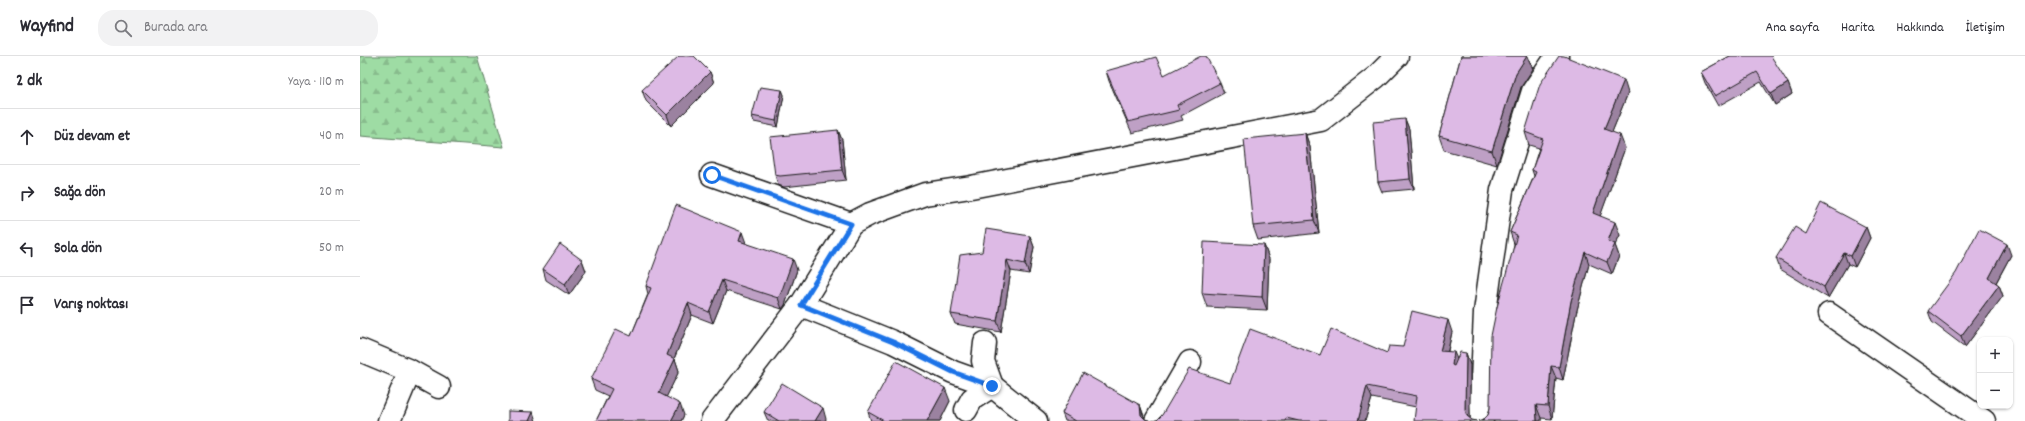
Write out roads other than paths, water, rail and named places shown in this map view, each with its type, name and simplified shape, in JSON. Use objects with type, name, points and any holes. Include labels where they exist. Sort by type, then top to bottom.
[{"type":"street","points":[[712,421],[801,305],[851,224],[870,214],[925,194],[971,187],[1321,120],[1376,77],[1397,56]]},
{"type":"street","points":[[1482,421],[1480,405],[1485,312],[1502,190],[1533,91],[1557,56]]},
{"type":"street","points":[[712,175],[851,224]]},
{"type":"street","points":[[801,305],[893,342],[953,372],[992,386],[1036,421]]},
{"type":"street","points":[[1829,314],[1984,421]]},
{"type":"street","points":[[985,343],[983,361],[992,386]]},
{"type":"street","points":[[360,350],[410,371],[439,387]]},
{"type":"street","points":[[1156,421],[1190,362]]},
{"type":"street","points":[[389,421],[410,371]]},
{"type":"street","points":[[966,410],[972,399],[992,386]]}]
